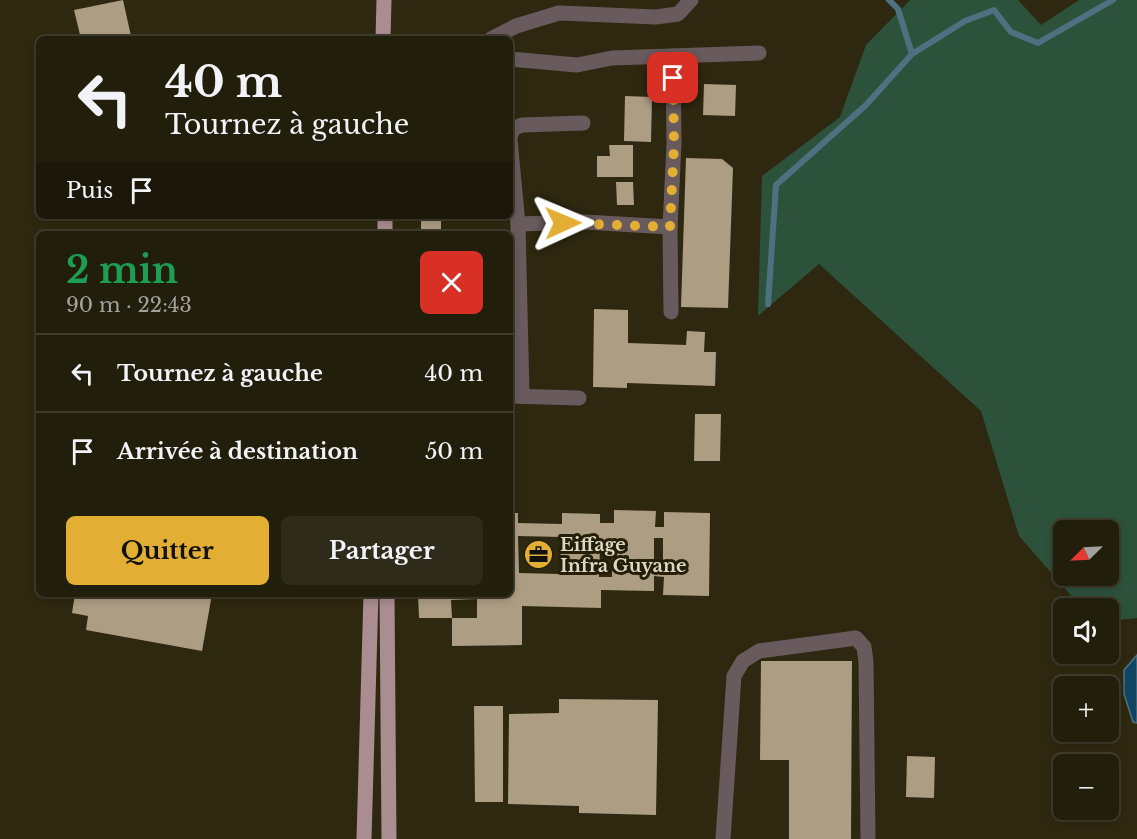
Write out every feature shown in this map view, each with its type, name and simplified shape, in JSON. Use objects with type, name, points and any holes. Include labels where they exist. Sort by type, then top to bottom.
[{"type":"main road","points":[[383,36],[384,0]]},
{"type":"main road","points":[[364,839],[370,597]]},
{"type":"main road","points":[[387,597],[389,839]]},
{"type":"lane","points":[[498,36],[516,26],[559,13],[656,17],[678,14],[691,0]]},
{"type":"lane","points":[[513,59],[577,65],[612,58],[759,52]]},
{"type":"lane","points":[[671,312],[673,56]]},
{"type":"lane","points":[[513,130],[522,125],[583,123]]},
{"type":"lane","points":[[513,170],[518,224],[516,396],[579,398]]},
{"type":"lane","points":[[518,224],[585,222],[670,227]]},
{"type":"lane","points":[[723,839],[734,676],[742,661],[759,651],[856,638],[864,647],[866,662],[868,839]]},
{"type":"green space","points":[[910,0],[1018,0],[1041,25],[1079,0],[1137,0],[1137,618],[1119,620],[1119,598],[1073,598],[1063,586],[1119,586],[1119,520],[1053,520],[1053,575],[1019,536],[981,411],[819,264],[758,316],[762,176],[840,117],[866,45]]},
{"type":"water","points":[[1137,655],[1137,723],[1133,722],[1124,694],[1124,670]]},
{"type":"building","points":[[123,0],[131,36],[80,36],[74,10]]},
{"type":"building","points":[[704,84],[736,85],[735,116],[703,115]]},
{"type":"building","points":[[625,96],[652,97],[651,142],[624,141]]},
{"type":"building","points":[[609,145],[633,145],[633,177],[597,177],[597,156],[610,156]]},
{"type":"building","points":[[686,158],[722,159],[733,168],[728,308],[681,307]]},
{"type":"building","points":[[616,182],[633,182],[634,205],[617,205]]},
{"type":"building","points":[[421,219],[441,219],[441,231],[421,231]]},
{"type":"building","points":[[594,309],[628,310],[628,343],[686,345],[687,331],[705,332],[704,352],[716,352],[715,386],[627,383],[627,388],[593,387]]},
{"type":"building","points":[[695,414],[721,414],[720,461],[694,461]]},
{"type":"building","points":[[614,510],[656,511],[655,527],[664,527],[664,512],[710,513],[709,596],[663,595],[664,577],[654,576],[654,591],[601,590],[601,608],[522,606],[522,645],[452,646],[452,618],[419,618],[418,597],[513,597],[513,513],[518,513],[518,523],[562,524],[562,513],[600,514],[600,523],[614,523]],"holes":[[[518,536],[561,537],[560,574],[519,573]],[[654,538],[663,538],[663,565],[654,565]],[[600,545],[612,545],[612,577],[599,577]],[[477,599],[477,618],[452,618],[451,600]]]},
{"type":"building","points":[[75,597],[211,597],[202,651],[86,630],[88,616],[72,613]]},
{"type":"building","points":[[761,661],[852,661],[851,839],[789,839],[789,760],[760,760]]},
{"type":"building","points":[[559,699],[658,700],[656,815],[579,813],[579,806],[508,804],[509,714],[559,713]]},
{"type":"building","points":[[474,706],[503,706],[503,802],[475,802]]},
{"type":"building","points":[[907,756],[935,757],[934,798],[906,797]]},
{"type":"waterway","points":[[889,0],[898,9],[912,54]]},
{"type":"waterway","points":[[768,304],[776,185],[866,105],[912,54],[965,21],[994,10],[1011,32],[1038,43],[1113,0]]},
{"type":"place","name":"Eiffage Infra Guyane","points":[[539,555]]},
{"type":"route","points":[[563,223],[585,222],[670,227],[674,144],[673,78]]}]
